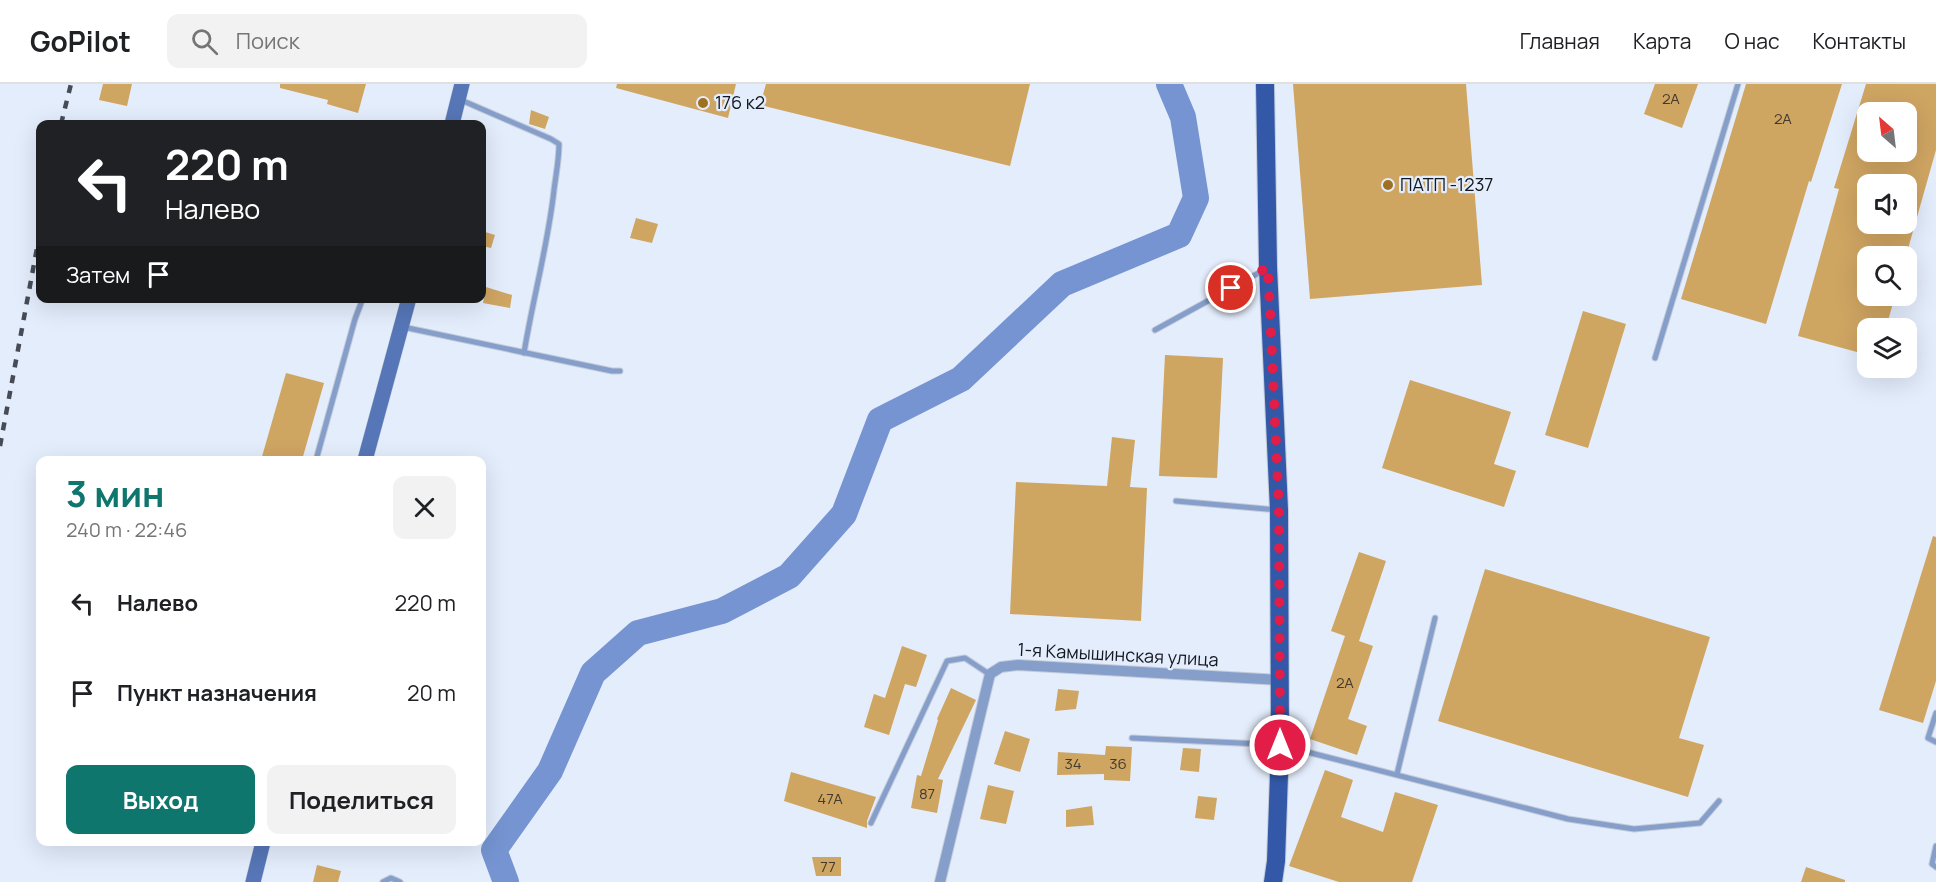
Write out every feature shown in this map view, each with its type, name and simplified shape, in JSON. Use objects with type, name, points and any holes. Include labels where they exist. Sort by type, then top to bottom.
[{"type":"main road","points":[[1266,84],[1268,267],[1279,510],[1280,745],[1274,882]]},
{"type":"street","points":[[453,120],[460,91]]},
{"type":"street","points":[[365,456],[408,303]]},
{"type":"street","name":"1-я Камышинская улица","points":[[990,674],[1001,667],[1018,665],[1280,680]]},
{"type":"street","points":[[940,882],[990,674]]},
{"type":"street","points":[[253,882],[263,846]]},
{"type":"lane","points":[[1655,358],[1738,84]]},
{"type":"lane","points":[[460,91],[559,144],[551,219],[524,353]]},
{"type":"lane","points":[[1155,330],[1268,267]]},
{"type":"lane","points":[[317,456],[361,303]]},
{"type":"lane","points":[[401,326],[620,371]]},
{"type":"lane","points":[[1176,501],[1279,510]]},
{"type":"lane","points":[[1397,774],[1435,618]]},
{"type":"lane","points":[[871,823],[947,661],[965,658],[990,674]]},
{"type":"lane","points":[[1936,713],[1928,738],[1936,742]]},
{"type":"lane","points":[[1132,738],[1280,745],[1568,819],[1634,829],[1700,823],[1719,801]]},
{"type":"lane","points":[[1936,846],[1932,864],[1936,867]]},
{"type":"lane","points":[[383,882],[391,878],[400,882]]},
{"type":"building","points":[[103,84],[132,84],[127,106],[99,100]]},
{"type":"building","points":[[280,84],[366,84],[358,113],[327,104],[328,100],[280,88]]},
{"type":"building","name":"176 к2","points":[[617,84],[736,84],[728,118],[616,88]]},
{"type":"building","points":[[766,84],[1030,84],[1010,166],[760,105]]},
{"type":"building","name":"ПАТП -1237","points":[[1293,84],[1466,84],[1482,285],[1310,299]]},
{"type":"building","points":[[1655,84],[1698,84],[1682,128],[1644,114]]},
{"type":"building","points":[[1746,84],[1842,84],[1811,182],[1809,181],[1766,324],[1681,299]]},
{"type":"building","points":[[1866,84],[1936,84],[1936,150],[1917,217],[1917,174],[1857,174],[1857,234],[1912,234],[1909,246],[1857,246],[1857,306],[1892,306],[1889,318],[1857,318],[1857,352],[1798,336],[1839,189],[1834,188],[1857,113],[1857,162],[1917,162],[1917,102],[1860,102]]},
{"type":"building","points":[[531,110],[549,117],[545,129],[529,124]]},
{"type":"building","points":[[636,218],[658,224],[652,243],[630,238]]},
{"type":"building","points":[[486,232],[495,235],[491,248],[486,247]]},
{"type":"building","points":[[486,287],[512,295],[510,308],[483,303],[486,303]]},
{"type":"building","points":[[1583,311],[1626,324],[1588,448],[1545,435]]},
{"type":"building","points":[[1165,355],[1223,358],[1217,478],[1159,476]]},
{"type":"building","points":[[286,373],[324,383],[303,456],[262,456]]},
{"type":"building","points":[[1410,380],[1511,412],[1494,464],[1516,471],[1504,507],[1382,468]]},
{"type":"building","points":[[1112,437],[1135,440],[1130,487],[1147,488],[1141,621],[1010,614],[1016,482],[1107,486]]},
{"type":"building","points":[[1933,536],[1936,537],[1936,681],[1923,723],[1879,710]]},
{"type":"building","points":[[1359,552],[1386,561],[1359,641],[1373,646],[1348,719],[1367,726],[1357,755],[1310,739],[1345,636],[1331,631]]},
{"type":"building","points":[[1485,569],[1710,637],[1679,738],[1704,745],[1688,797],[1438,721]]},
{"type":"building","points":[[902,646],[927,655],[916,687],[905,684],[889,735],[864,727],[874,694],[885,698]]},
{"type":"building","points":[[951,688],[976,700],[938,779],[943,780],[937,813],[911,808],[917,775],[921,776],[937,719]]},
{"type":"building","points":[[1058,689],[1079,691],[1076,709],[1055,711]]},
{"type":"building","points":[[1005,731],[1030,739],[1020,772],[994,764]]},
{"type":"building","points":[[1106,746],[1132,747],[1130,781],[1104,780],[1104,774],[1057,775],[1058,752],[1105,755]]},
{"type":"building","points":[[1183,748],[1201,749],[1199,772],[1180,770]]},
{"type":"building","points":[[1325,770],[1353,780],[1341,817],[1383,832],[1395,792],[1438,805],[1412,882],[1339,882],[1289,866]]},
{"type":"building","points":[[791,772],[876,797],[867,821],[867,828],[784,801]]},
{"type":"building","points":[[988,785],[1014,791],[1006,824],[980,819]]},
{"type":"building","points":[[1198,796],[1217,798],[1214,820],[1195,818]]},
{"type":"building","points":[[1092,806],[1094,825],[1066,827],[1066,810]]},
{"type":"building","points":[[812,857],[841,857],[841,876],[816,876]]},
{"type":"building","points":[[317,865],[341,871],[338,882],[313,882]]},
{"type":"building","points":[[1806,867],[1845,880],[1845,882],[1801,882]]},
{"type":"waterway","points":[[506,882],[494,850],[550,771],[593,673],[638,633],[722,611],[789,576],[844,514],[880,420],[961,379],[1062,284],[1179,235],[1196,198],[1183,117],[1169,84]]},
{"type":"railway","points":[[62,120],[71,84]]},
{"type":"railway","points":[[0,446],[36,253]]},
{"type":"place","name":"176 к2","points":[[703,103]]},
{"type":"place","name":"ПАТП -1237","points":[[1388,185]]},
{"type":"route","points":[[1231,288],[1268,267],[1279,510],[1280,745]]}]
